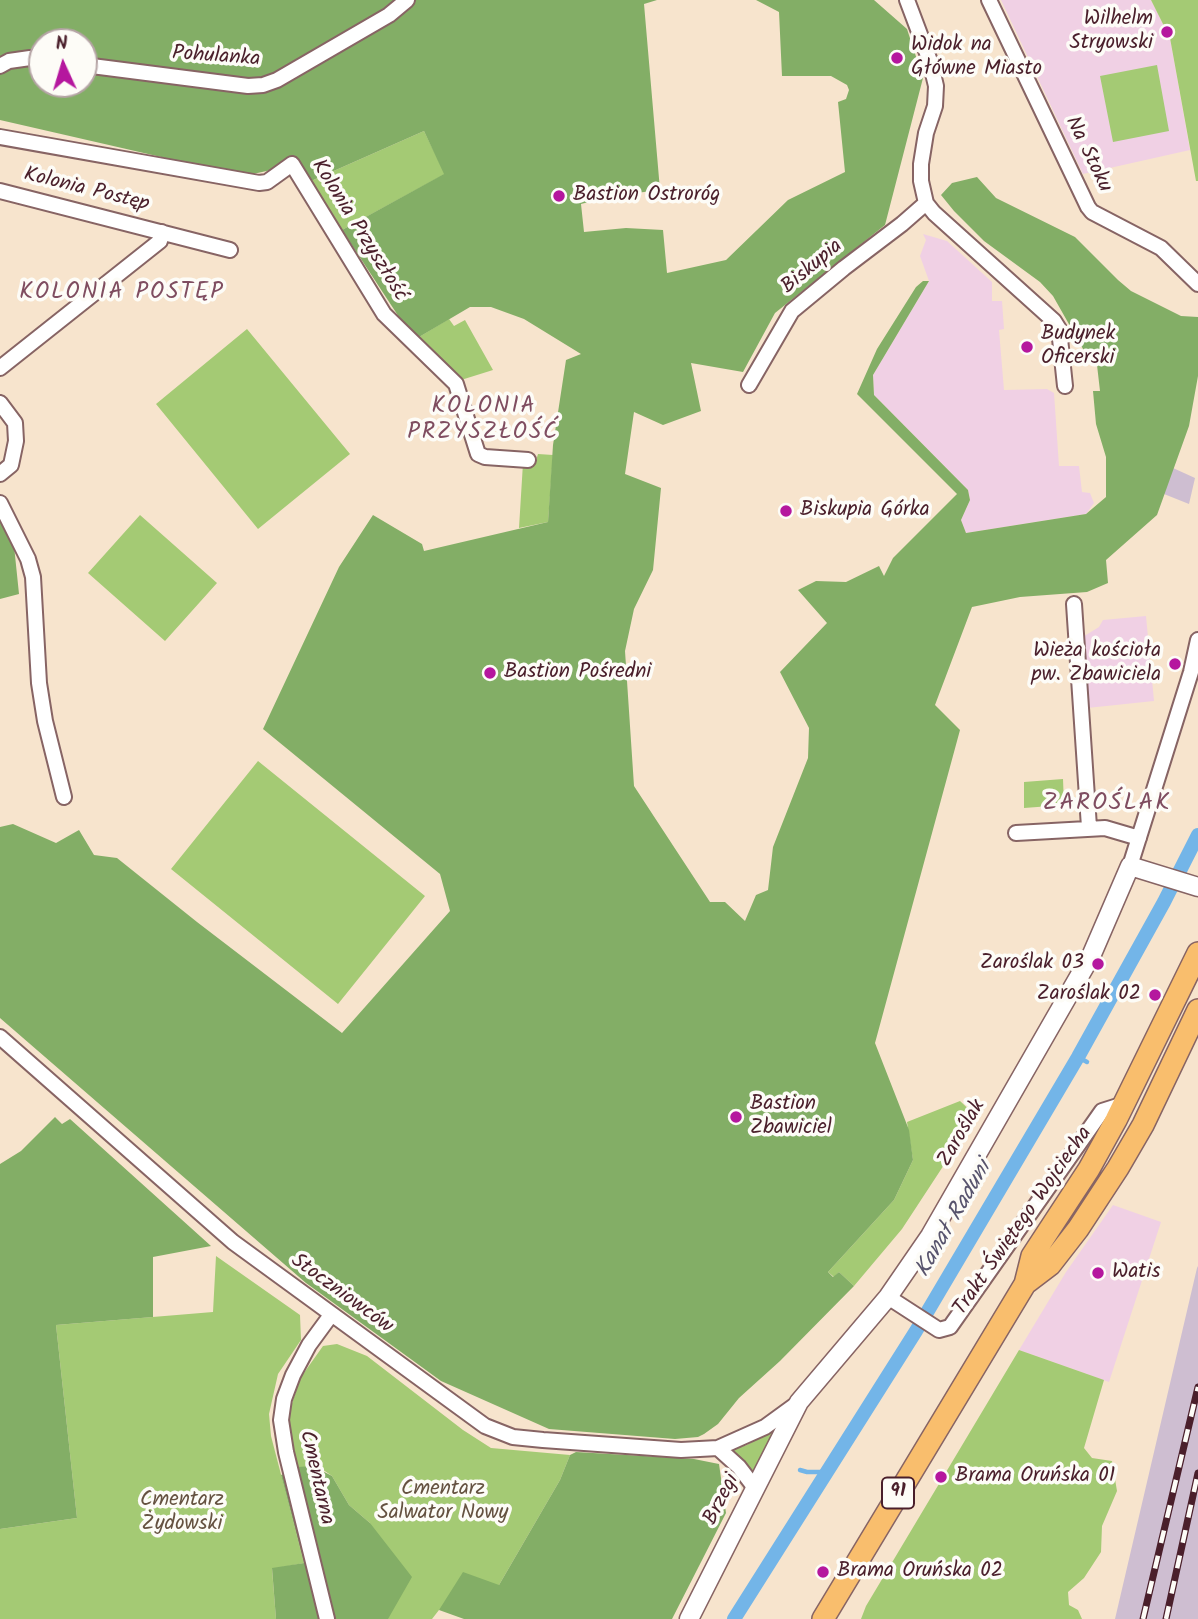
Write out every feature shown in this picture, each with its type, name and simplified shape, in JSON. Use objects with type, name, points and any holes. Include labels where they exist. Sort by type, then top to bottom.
[{"type":"main road","name":"Trakt Świętego Wojciecha","points":[[823,1619],[1025,1284],[1032,1256],[1089,1169],[1198,953]]},
{"type":"main road","name":"Trakt Świętego Wojciecha","points":[[1025,1284],[1050,1265],[1078,1229],[1118,1168],[1143,1125],[1198,1010]]},
{"type":"street","name":"Pohulanka","points":[[98,67],[248,86],[263,85],[277,80],[377,21],[407,0]]},
{"type":"street","points":[[907,0],[930,61],[936,86],[935,106],[926,133],[921,164],[921,181],[926,203],[1054,321],[1059,328],[1065,386]]},
{"type":"street","name":"Na Stoku","points":[[989,0],[1088,208],[1161,248],[1198,284]]},
{"type":"street","points":[[0,66],[9,61],[28,58]]},
{"type":"street","name":"Kolonia Przyszłość","points":[[0,137],[259,183],[267,182],[292,164],[384,314],[456,384],[478,454],[485,457],[528,460]]},
{"type":"street","name":"Kolonia Postęp","points":[[0,191],[230,250]]},
{"type":"street","name":"Biskupia","points":[[750,385],[792,311],[926,203]]},
{"type":"street","name":"Kolonia Postęp","points":[[0,368],[160,241],[162,232]]},
{"type":"street","points":[[0,403],[15,423],[16,441],[11,465],[0,474]]},
{"type":"street","points":[[0,503],[28,559],[33,577],[39,683],[64,797]]},
{"type":"street","points":[[1074,604],[1089,827]]},
{"type":"street","name":"Zaroślak","points":[[799,1402],[888,1297],[930,1236],[1100,938],[1130,866],[1195,673],[1198,640]]},
{"type":"street","points":[[1016,833],[1089,827],[1105,828],[1139,838]]},
{"type":"street","points":[[1130,866],[1198,887]]},
{"type":"street","name":"Stoczniowców","points":[[0,1037],[233,1242],[474,1419],[501,1433],[543,1440],[681,1450],[718,1448],[765,1427],[799,1402]]},
{"type":"street","name":"Trakt Świętego Wojciecha","points":[[888,1297],[939,1330],[950,1327],[1102,1111],[1124,1104]]},
{"type":"street","name":"Cmentarna","points":[[327,1619],[286,1451],[281,1420],[284,1399],[293,1375],[309,1345],[331,1315]]},
{"type":"street","name":"Brzegi","points":[[689,1619],[799,1402]]},
{"type":"street","points":[[718,1448],[739,1466],[755,1488]]},
{"type":"shaded area","points":[[1001,0],[1151,0],[1170,38],[1190,150],[1083,174]]},
{"type":"shaded area","points":[[923,234],[947,241],[992,282],[992,301],[1002,301],[1004,329],[999,330],[1004,390],[1047,389],[1054,393],[1059,466],[1079,466],[1082,492],[1090,493],[1094,503],[1086,514],[966,533],[961,520],[970,500],[968,490],[874,395],[873,375],[929,281],[920,256],[926,240]]},
{"type":"shaded area","points":[[1173,468],[1195,478],[1189,504],[1164,494]]},
{"type":"shaded area","points":[[1146,616],[1154,701],[1087,708],[1081,638],[1099,627],[1103,620]]},
{"type":"shaded area","points":[[1113,1205],[1161,1222],[1109,1382],[1019,1350],[1066,1272]]},
{"type":"shaded area","points":[[1198,1266],[1198,1619],[1115,1619],[1197,1268]]},
{"type":"green space","points":[[0,0],[657,0],[644,4],[660,190],[612,196],[581,204],[584,232],[626,228],[663,230],[667,273],[726,260],[788,200],[845,172],[838,102],[846,99],[849,90],[847,85],[831,76],[782,76],[779,12],[756,0],[874,0],[907,29],[923,78],[885,225],[775,313],[743,372],[691,363],[701,411],[663,425],[634,412],[625,474],[661,488],[653,570],[634,609],[625,651],[634,786],[710,902],[725,902],[745,921],[756,895],[768,890],[773,847],[808,758],[809,728],[780,672],[827,623],[798,590],[816,581],[846,582],[879,566],[884,576],[893,558],[957,494],[857,394],[877,349],[916,287],[923,281],[929,281],[873,375],[874,395],[968,490],[970,500],[961,520],[966,533],[1086,514],[1106,497],[1106,457],[1096,424],[1093,391],[1100,391],[1097,365],[1091,363],[1053,296],[1040,282],[984,241],[941,195],[952,183],[977,177],[996,198],[1075,237],[1131,291],[1181,316],[1198,317],[1198,376],[1189,426],[1157,515],[1106,560],[1108,583],[1087,592],[1020,597],[972,607],[935,705],[960,730],[875,1043],[909,1130],[913,1160],[894,1200],[828,1272],[833,1277],[839,1272],[854,1286],[739,1398],[718,1424],[698,1437],[675,1439],[549,1429],[441,1381],[306,1283],[0,1018],[0,827],[13,824],[56,843],[79,830],[94,855],[117,858],[342,1033],[450,911],[440,874],[263,729],[339,567],[373,515],[422,544],[424,551],[548,522],[553,445],[566,360],[581,354],[524,319],[491,307],[470,307],[414,340],[342,230],[444,174],[424,131],[311,181],[293,155],[271,170],[244,176],[0,120]]},
{"type":"green space","points":[[1151,0],[1198,0],[1198,181],[1170,38]]},
{"type":"green space","points":[[1157,65],[1169,131],[1113,142],[1100,76]]},
{"type":"green space","points":[[424,131],[445,174],[342,230],[311,181]]},
{"type":"green space","points":[[449,319],[454,326],[465,320],[493,370],[461,380],[414,340]]},
{"type":"green space","points":[[247,329],[350,454],[258,529],[156,404]]},
{"type":"green space","points":[[538,454],[553,455],[548,522],[519,528],[523,463],[535,464]]},
{"type":"green space","points":[[0,506],[13,536],[19,594],[0,599]]},
{"type":"green space","points":[[140,515],[217,583],[165,641],[88,573]]},
{"type":"green space","points":[[258,761],[425,896],[338,1004],[171,869]]},
{"type":"green space","points":[[1063,779],[1064,805],[1024,808],[1024,782]]},
{"type":"green space","points":[[960,1101],[976,1116],[902,1229],[854,1286],[839,1272],[834,1277],[828,1272],[894,1200],[913,1160],[907,1122]]},
{"type":"green space","points":[[55,1117],[62,1124],[70,1119],[211,1246],[153,1257],[153,1317],[56,1325],[77,1518],[0,1529],[0,1164],[21,1151]]},
{"type":"green space","name":"Cmentarz Żydowski","points":[[216,1256],[300,1315],[301,1340],[278,1374],[269,1414],[271,1436],[304,1563],[272,1569],[276,1619],[0,1619],[0,1529],[77,1518],[56,1325],[213,1312]]},
{"type":"green space","name":"Cmentarz Salwator Nowy","points":[[337,1344],[367,1356],[463,1430],[491,1448],[570,1455],[560,1480],[499,1585],[439,1610],[432,1619],[388,1619],[370,1523],[349,1505],[332,1476],[319,1467],[298,1467],[288,1429],[293,1400],[301,1377],[323,1346]]},
{"type":"green space","points":[[1019,1350],[1104,1380],[1084,1448],[1092,1458],[1112,1461],[1117,1491],[1102,1526],[1101,1552],[1084,1578],[1068,1592],[1069,1605],[1078,1610],[1082,1619],[861,1619],[866,1606]]},
{"type":"green space","points":[[775,1431],[753,1473],[734,1454],[734,1449]]},
{"type":"green space","points":[[576,1452],[694,1459],[719,1464],[726,1513],[672,1619],[464,1619],[439,1610],[463,1572],[499,1585],[560,1480],[570,1455]]},
{"type":"green space","points":[[313,1466],[332,1476],[349,1505],[370,1523],[412,1577],[388,1619],[333,1619],[298,1467]]},
{"type":"green space","points":[[286,1473],[323,1619],[276,1619],[272,1568],[304,1563],[281,1475]]},
{"type":"waterway","name":"Kanał Raduni","points":[[734,1619],[916,1331],[1078,1057],[1198,835]]},
{"type":"waterway","points":[[1078,1057],[1087,1062]]},
{"type":"waterway","points":[[800,1470],[828,1472]]},
{"type":"railway","points":[[1143,1619],[1198,1387]]},
{"type":"railway","points":[[1166,1619],[1198,1473]]},
{"type":"place","name":"Wilhelm Stryowski","points":[[1167,32]]},
{"type":"place","name":"Widok na Główne Miasto","points":[[897,58]]},
{"type":"place","name":"Bastion Ostroróg","points":[[559,196]]},
{"type":"place","name":"Budynek Oficerski","points":[[1027,347]]},
{"type":"place","name":"Biskupia Górka","points":[[786,511]]},
{"type":"place","name":"Wieża kościoła pw. Zbawiciela","points":[[1175,664]]},
{"type":"place","name":"Bastion Pośredni","points":[[490,673]]},
{"type":"place","name":"Zaroślak 03","points":[[1098,964]]},
{"type":"place","name":"Zaroślak 02","points":[[1155,995]]},
{"type":"place","name":"Bastion Zbawiciel","points":[[736,1117]]},
{"type":"place","name":"Watis","points":[[1098,1273]]},
{"type":"place","name":"Brama Oruńska 01","points":[[941,1477]]},
{"type":"place","name":"Brama Oruńska 02","points":[[823,1572]]},
{"type":"district","name":"KOLONIA POSTĘP","points":[[122,294]]},
{"type":"district","name":"KOLONIA PRZYSZŁOŚĆ","points":[[484,421]]},
{"type":"district","name":"ZAROŚLAK","points":[[1107,805]]}]
